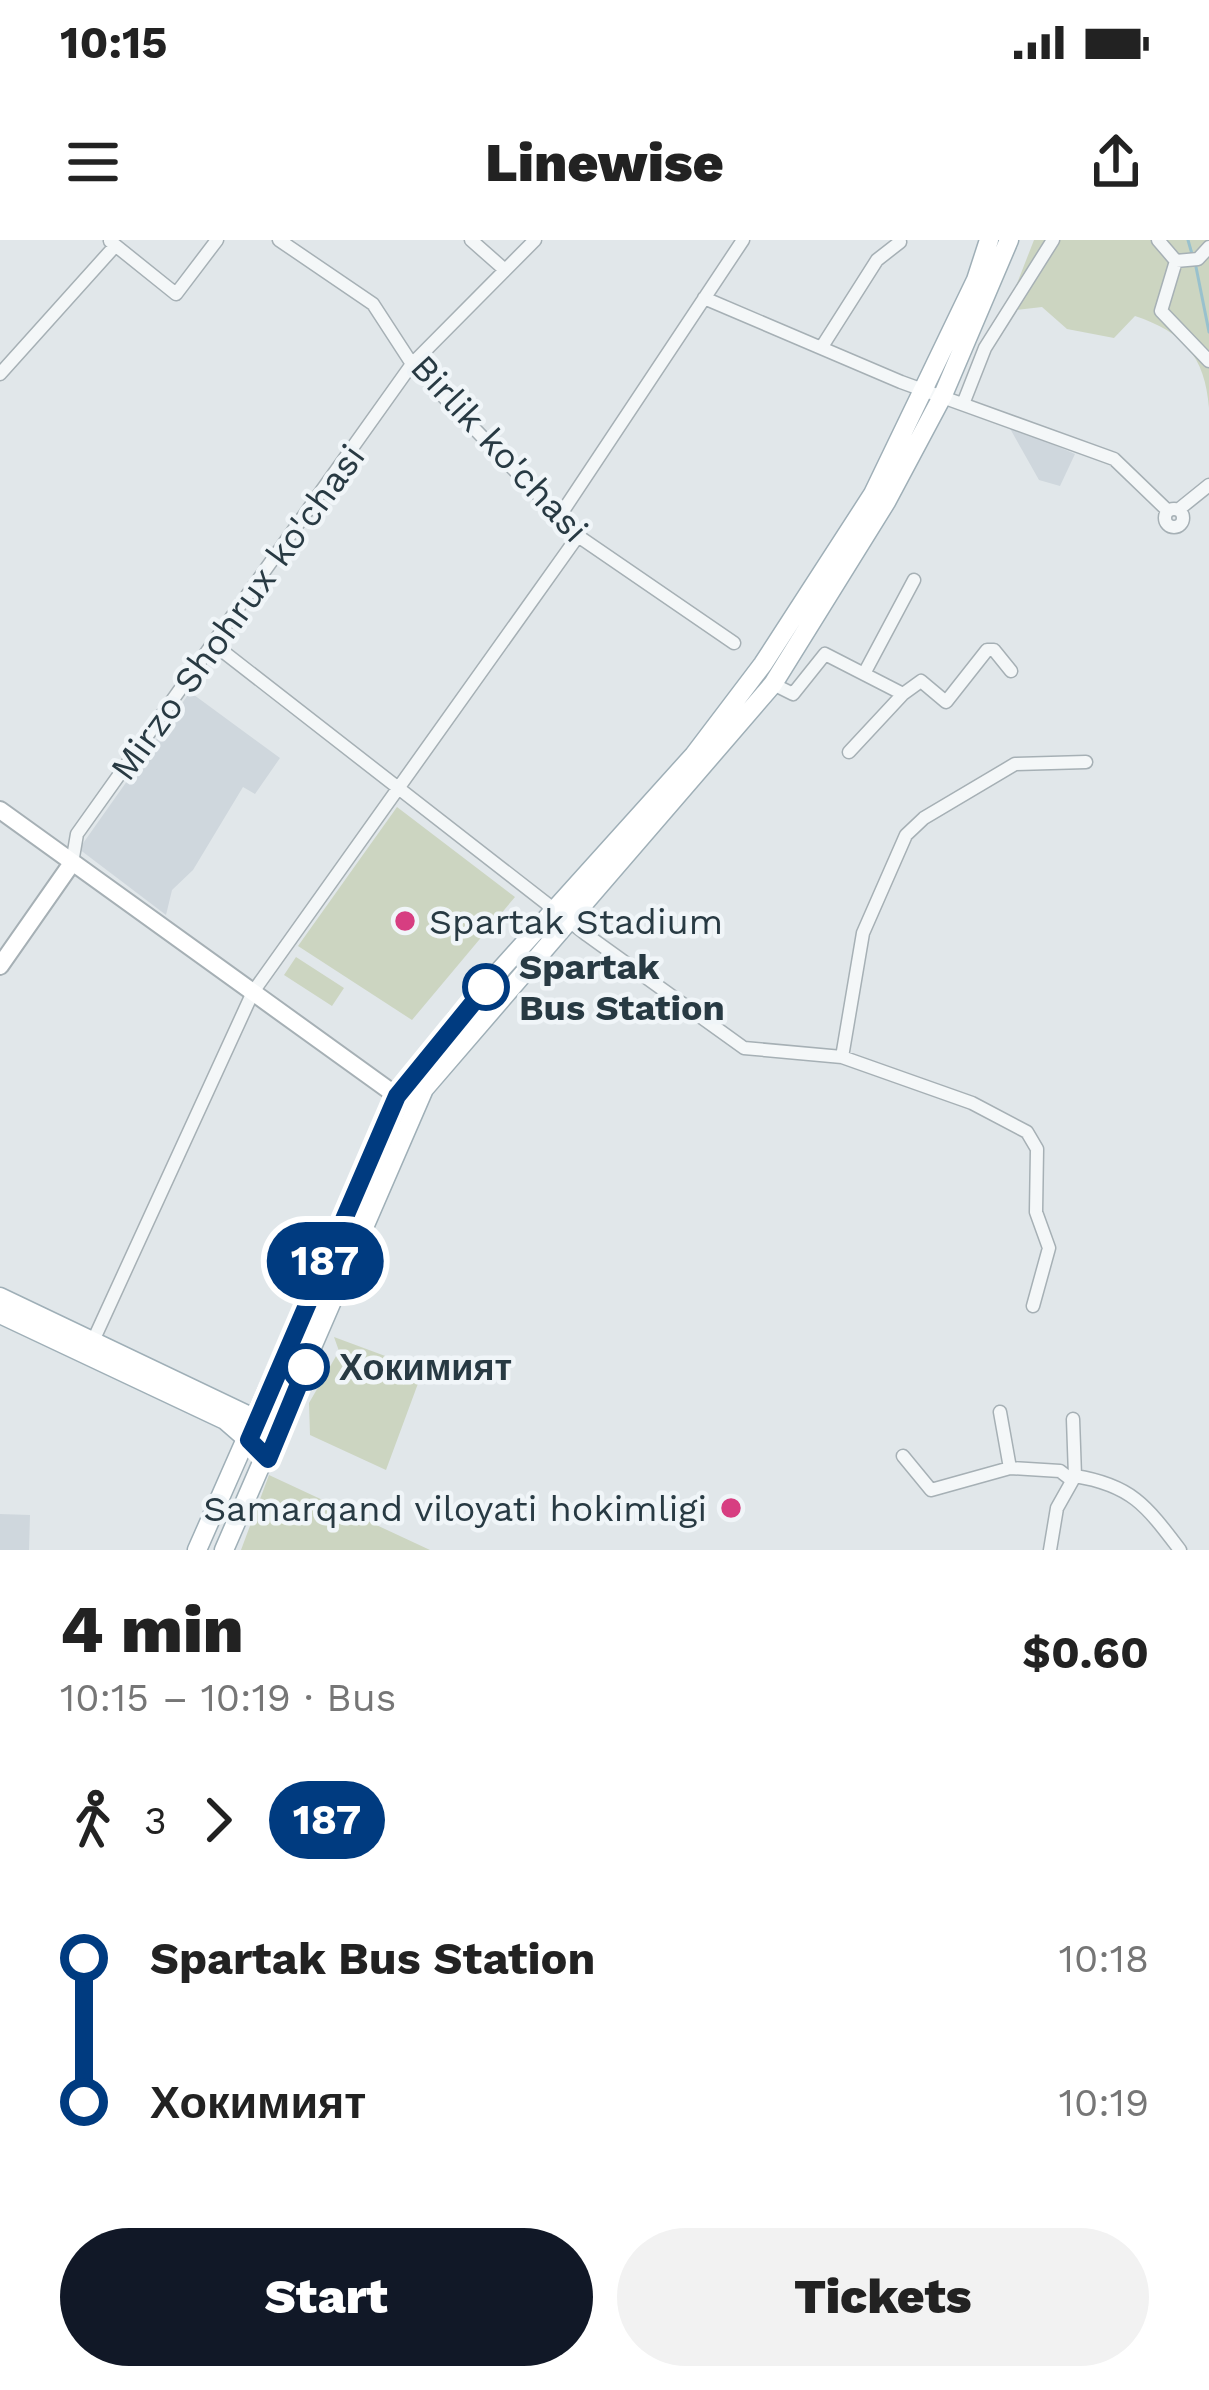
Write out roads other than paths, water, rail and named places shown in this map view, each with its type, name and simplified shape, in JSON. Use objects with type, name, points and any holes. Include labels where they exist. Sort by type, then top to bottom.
[{"type":"main road","points":[[224,1550],[268,1459],[424,1090],[558,911],[694,755],[763,664],[935,391],[989,240]]},
{"type":"main road","points":[[197,1550],[397,1096],[431,1048],[773,684],[875,522],[1009,240]]},
{"type":"main road","points":[[0,810],[397,1096]]},
{"type":"main road","points":[[0,966],[72,863]]},
{"type":"main road","points":[[0,1297],[259,1417],[278,1435]]},
{"type":"main road","points":[[0,1314],[225,1420],[268,1459]]},
{"type":"street","points":[[0,374],[112,243],[176,294],[217,240]]},
{"type":"street","name":"Birlik ko'chasi","points":[[279,240],[373,304],[412,364],[578,536],[734,643]]},
{"type":"street","points":[[471,240],[505,270]]},
{"type":"street","name":"Mirzo Shohrux ko'chasi","points":[[72,863],[77,835],[216,646],[412,364],[535,240]]},
{"type":"street","points":[[559,518],[743,240]]},
{"type":"street","points":[[963,404],[985,348],[1053,240]]},
{"type":"street","points":[[1158,240],[1176,261]]},
{"type":"street","points":[[823,345],[877,260],[900,242]]},
{"type":"street","points":[[1176,261],[1198,259],[1209,247]]},
{"type":"street","points":[[1176,261],[1161,311],[1209,361]]},
{"type":"street","points":[[704,298],[902,382],[1114,460],[1173,511],[1209,485]]},
{"type":"street","points":[[93,1341],[253,992],[396,784],[578,536]]},
{"type":"street","points":[[866,670],[914,580]]},
{"type":"street","points":[[216,646],[558,911],[744,1048],[842,1057],[972,1102],[1033,1138],[1036,1212],[1049,1248],[1033,1306]]},
{"type":"street","points":[[849,752],[918,680],[948,701],[990,649],[1011,671]]},
{"type":"street","points":[[773,684],[794,694],[825,653],[866,670],[903,694]]},
{"type":"street","points":[[842,1057],[863,933],[906,835],[924,818],[1015,764],[1086,762]]},
{"type":"street","points":[[1000,1412],[1010,1468]]},
{"type":"street","points":[[1050,1550],[1057,1508],[1072,1477],[1073,1419]]},
{"type":"street","points":[[903,1456],[932,1490],[1010,1468],[1060,1472],[1119,1486],[1140,1501],[1180,1550]]},
{"type":"waterway","points":[[1188,240],[1192,254]]},
{"type":"waterway","points":[[1196,267],[1209,332]]},
{"type":"place","name":"Spartak Stadium","points":[[405,921]]},
{"type":"place","name":"Spartak Bus Station","points":[[486,987]]},
{"type":"place","name":"Хокимият","points":[[306,1367]]},
{"type":"place","name":"Samarqand viloyati hokimligi","points":[[731,1508]]}]
